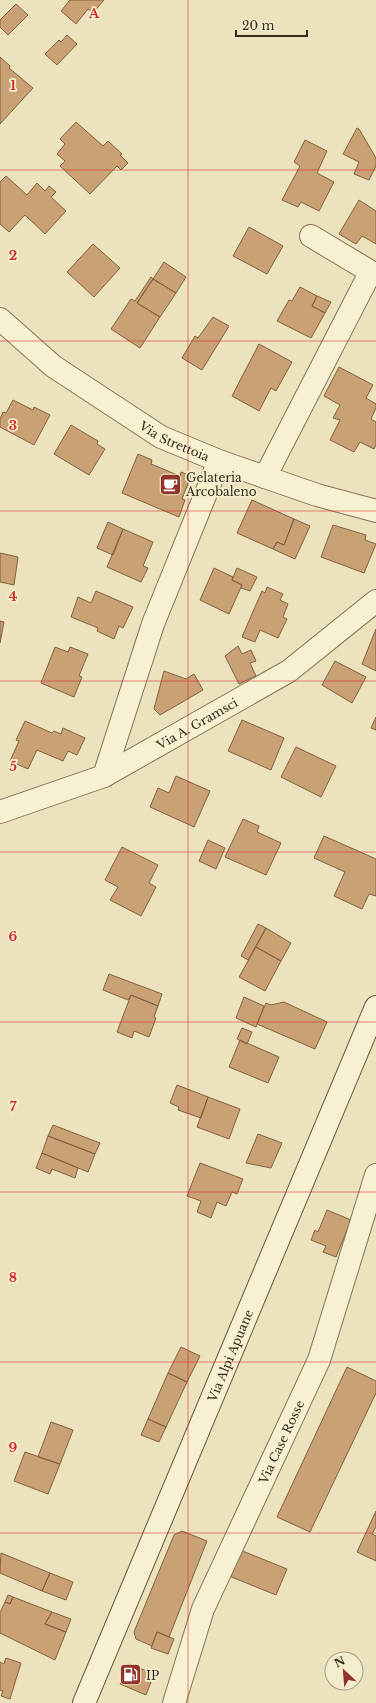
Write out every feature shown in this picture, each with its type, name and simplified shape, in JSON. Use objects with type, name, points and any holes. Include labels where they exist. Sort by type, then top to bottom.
[{"type":"street","points":[[265,477],[373,274],[311,236]]},
{"type":"street","name":"Via Strettoia","points":[[0,319],[53,366],[155,432],[219,461],[317,495],[376,511]]},
{"type":"street","points":[[104,776],[153,624],[219,461]]},
{"type":"street","name":"Via A. Gramsci","points":[[0,812],[104,776],[289,671],[376,601]]},
{"type":"street","name":"Via Alpi Apuane","points":[[84,1703],[376,1007]]},
{"type":"street","name":"Via Case Rosse","points":[[174,1703],[203,1609],[319,1360],[376,1175]]},
{"type":"building","points":[[70,0],[104,0],[93,13],[88,9],[76,24],[61,11]]},
{"type":"building","points":[[16,4],[28,15],[8,35],[0,27],[0,20]]},
{"type":"building","points":[[67,35],[77,44],[57,65],[45,54],[59,40],[61,42]]},
{"type":"building","points":[[0,57],[10,66],[9,68],[33,88],[0,124]]},
{"type":"building","points":[[76,122],[103,146],[108,141],[122,154],[120,155],[128,163],[121,170],[117,166],[90,194],[60,166],[65,161],[57,154],[65,144],[60,139]]},
{"type":"building","points":[[357,128],[376,158],[376,166],[369,180],[354,174],[359,162],[343,154]]},
{"type":"building","points":[[305,140],[327,151],[317,173],[334,182],[319,211],[301,202],[298,207],[282,200],[300,166],[294,162]]},
{"type":"building","points":[[6,176],[27,195],[37,183],[45,191],[49,186],[56,192],[51,197],[66,211],[45,234],[25,215],[9,232],[0,224],[0,182]]},
{"type":"building","points":[[359,200],[376,211],[376,244],[362,236],[356,244],[339,234]]},
{"type":"building","points":[[249,227],[283,246],[267,274],[233,256]]},
{"type":"building","points":[[93,244],[120,268],[94,297],[67,272]]},
{"type":"building","points":[[164,262],[186,277],[176,293],[153,279]]},
{"type":"building","points":[[151,277],[153,279],[137,303],[160,317],[140,348],[111,329],[131,299],[135,301]]},
{"type":"building","points":[[153,279],[176,293],[160,317],[137,303]]},
{"type":"building","points":[[300,287],[317,296],[312,306],[325,313],[311,338],[277,321],[289,300],[292,301]]},
{"type":"building","points":[[317,296],[331,302],[325,313],[312,306]]},
{"type":"building","points":[[213,317],[229,326],[202,370],[182,358],[195,336],[198,338]]},
{"type":"building","points":[[259,344],[292,362],[276,391],[271,388],[259,411],[232,396]]},
{"type":"building","points":[[339,367],[373,385],[366,398],[376,404],[376,408],[371,419],[376,422],[376,445],[374,449],[360,442],[354,452],[330,440],[340,420],[333,418],[340,405],[324,396]]},
{"type":"building","points":[[13,400],[33,410],[34,407],[50,415],[34,445],[0,427],[0,419],[3,412],[6,413]]},
{"type":"building","points":[[71,425],[98,441],[97,444],[105,449],[89,475],[54,454]]},
{"type":"building","points":[[138,454],[152,460],[151,464],[180,476],[181,472],[191,476],[182,499],[185,500],[179,517],[122,493]]},
{"type":"building","points":[[252,500],[294,519],[284,545],[277,542],[273,549],[237,533]]},
{"type":"building","points":[[294,519],[310,526],[295,559],[273,549],[277,542],[284,545]]},
{"type":"building","points":[[108,522],[123,529],[113,555],[97,548]]},
{"type":"building","points":[[333,525],[366,535],[365,540],[376,544],[364,573],[321,557]]},
{"type":"building","points":[[123,529],[153,542],[143,566],[148,568],[141,582],[107,567]]},
{"type":"building","points":[[0,553],[18,557],[14,585],[0,582]]},
{"type":"building","points":[[214,568],[233,577],[232,580],[242,585],[229,614],[200,600]]},
{"type":"building","points":[[237,568],[257,577],[250,591],[241,588],[242,585],[232,580]]},
{"type":"building","points":[[267,587],[283,594],[280,600],[288,604],[283,617],[287,619],[278,638],[260,630],[255,642],[242,637],[262,591],[265,593]]},
{"type":"building","points":[[96,591],[133,607],[123,628],[119,626],[114,639],[97,631],[98,628],[71,617],[78,597],[91,603]]},
{"type":"building","points":[[0,621],[4,622],[0,643]]},
{"type":"building","points":[[376,629],[376,671],[362,664]]},
{"type":"building","points":[[238,646],[242,654],[251,650],[256,661],[250,663],[256,676],[239,684],[225,656]]},
{"type":"building","points":[[55,647],[68,652],[70,647],[88,654],[79,676],[82,677],[74,697],[41,683]]},
{"type":"building","points":[[335,661],[366,677],[352,703],[322,685]]},
{"type":"building","points":[[164,671],[186,679],[194,674],[203,690],[160,715],[154,709]]},
{"type":"building","points":[[376,717],[376,730],[371,728]]},
{"type":"building","points":[[242,720],[284,738],[271,770],[228,751]]},
{"type":"building","points":[[25,721],[52,733],[54,731],[61,734],[63,728],[85,738],[77,755],[68,751],[63,761],[37,750],[28,769],[10,761],[19,741],[16,740]]},
{"type":"building","points":[[296,747],[336,766],[321,797],[281,777]]},
{"type":"building","points":[[176,776],[210,791],[194,827],[150,807],[158,788],[169,793]]},
{"type":"building","points":[[243,819],[259,826],[257,832],[281,843],[266,875],[225,857]]},
{"type":"building","points":[[324,836],[376,859],[376,896],[369,894],[362,909],[334,896],[345,872],[314,858]]},
{"type":"building","points":[[208,840],[225,848],[216,869],[199,861]]},
{"type":"building","points":[[122,847],[158,865],[149,883],[156,887],[141,916],[110,900],[118,887],[105,880]]},
{"type":"building","points":[[258,924],[266,928],[248,960],[241,956]]},
{"type":"building","points":[[266,928],[291,943],[281,961],[256,947]]},
{"type":"building","points":[[256,947],[281,961],[265,991],[239,977]]},
{"type":"building","points":[[109,974],[162,994],[158,1006],[131,995],[128,1000],[103,990]]},
{"type":"building","points":[[131,995],[158,1006],[154,1017],[156,1018],[149,1037],[134,1031],[132,1038],[117,1032]]},
{"type":"building","points":[[244,997],[264,1006],[256,1027],[236,1018]]},
{"type":"building","points":[[284,1002],[327,1022],[315,1049],[257,1024],[266,1003],[271,1005]]},
{"type":"building","points":[[242,1028],[252,1032],[247,1044],[237,1039]]},
{"type":"building","points":[[240,1040],[279,1057],[268,1083],[229,1067]]},
{"type":"building","points":[[177,1085],[208,1097],[201,1118],[178,1110],[179,1107],[170,1103]]},
{"type":"building","points":[[208,1097],[240,1109],[229,1139],[197,1127]]},
{"type":"building","points":[[53,1125],[100,1143],[95,1154],[48,1136]]},
{"type":"building","points":[[258,1134],[282,1143],[271,1168],[246,1163]]},
{"type":"building","points":[[48,1136],[95,1154],[88,1172],[42,1153]]},
{"type":"building","points":[[42,1153],[78,1168],[75,1178],[52,1169],[50,1174],[36,1168]]},
{"type":"building","points":[[200,1163],[243,1179],[237,1194],[232,1192],[226,1206],[217,1202],[211,1218],[197,1212],[201,1201],[187,1196]]},
{"type":"building","points":[[327,1210],[351,1220],[336,1257],[323,1252],[326,1246],[311,1240],[315,1230],[318,1232]]},
{"type":"building","points":[[181,1347],[200,1356],[187,1382],[168,1373]]},
{"type":"building","points":[[347,1367],[376,1381],[376,1393],[310,1532],[277,1517]]},
{"type":"building","points":[[168,1373],[187,1382],[166,1427],[148,1419]]},
{"type":"building","points":[[148,1419],[166,1427],[159,1442],[141,1435]]},
{"type":"building","points":[[51,1422],[73,1430],[60,1464],[38,1457]]},
{"type":"building","points":[[25,1452],[60,1464],[48,1494],[14,1481]]},
{"type":"building","points":[[376,1511],[376,1527],[372,1534],[376,1536],[376,1561],[357,1552]]},
{"type":"building","points":[[182,1531],[207,1541],[169,1637],[157,1632],[152,1646],[136,1639],[134,1632],[174,1535]]},
{"type":"building","points":[[240,1550],[287,1569],[276,1595],[229,1576]]},
{"type":"building","points":[[1,1553],[50,1573],[42,1591],[0,1573]]},
{"type":"building","points":[[50,1573],[73,1582],[66,1600],[42,1591]]},
{"type":"building","points":[[8,1595],[13,1597],[10,1604],[5,1602]]},
{"type":"building","points":[[13,1597],[52,1612],[45,1624],[66,1632],[55,1660],[0,1633],[0,1613],[5,1602],[10,1604]]},
{"type":"building","points":[[52,1612],[71,1619],[66,1632],[45,1624]]},
{"type":"building","points":[[157,1632],[174,1639],[168,1654],[151,1648]]},
{"type":"building","points":[[6,1658],[21,1663],[10,1699],[1,1696],[3,1691],[0,1690],[0,1662],[4,1664]]},
{"type":"building","points":[[129,1664],[154,1674],[146,1695],[120,1684]]},
{"type":"place","name":"Gelateria Arcobaleno","points":[[170,484]]},
{"type":"place","name":"IP","points":[[131,1675]]}]
